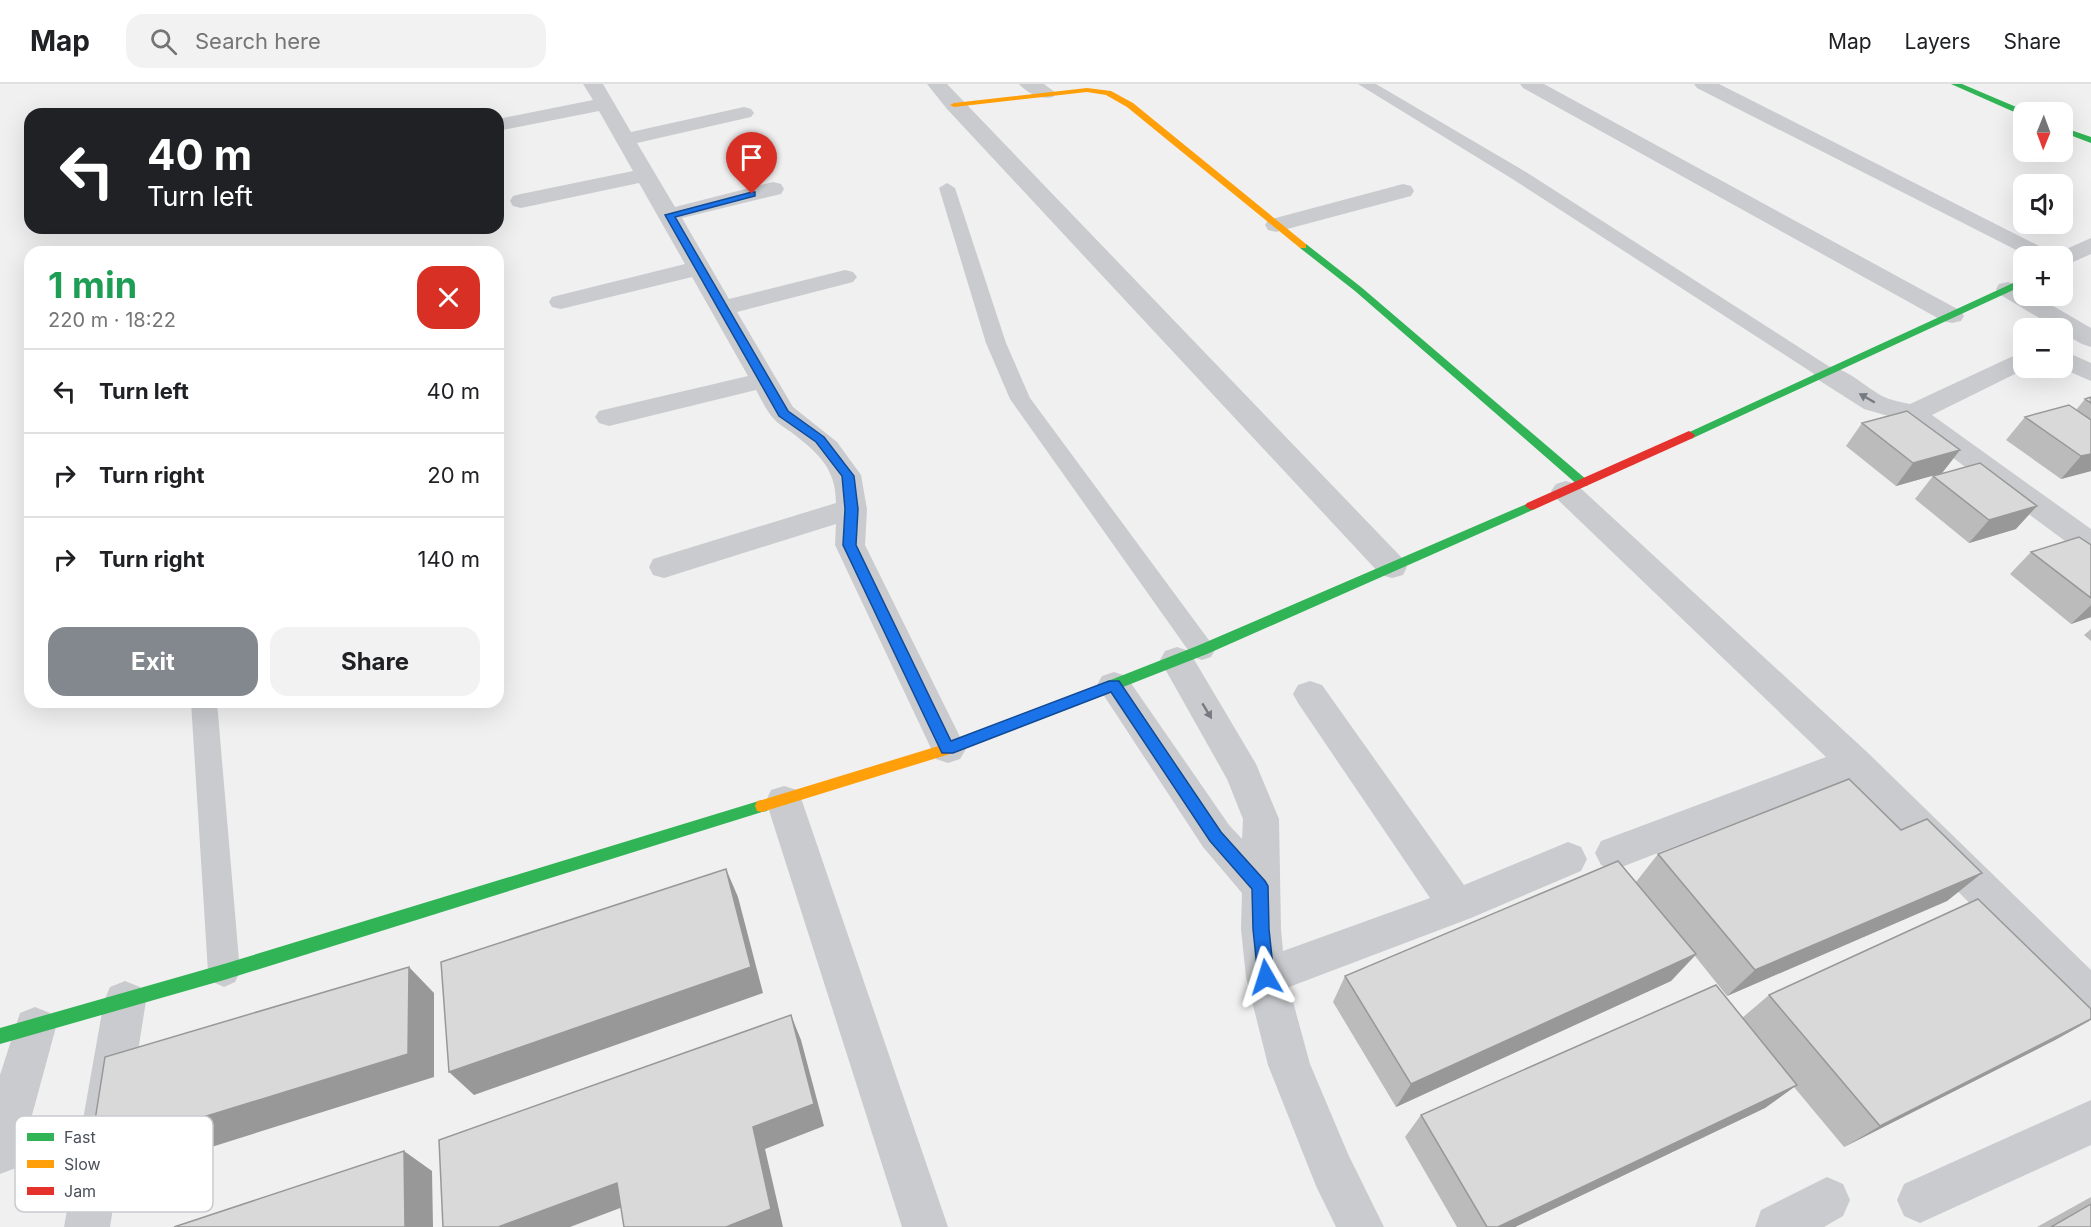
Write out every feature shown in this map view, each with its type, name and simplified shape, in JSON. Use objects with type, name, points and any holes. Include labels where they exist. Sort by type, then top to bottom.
[{"type":"street","points":[[937,84],[954,105],[1392,567]]},
{"type":"street","points":[[1530,84],[1952,316]]},
{"type":"street","points":[[1704,84],[2025,246]]},
{"type":"street","points":[[1955,84],[2013,108]]},
{"type":"street","points":[[954,105],[1037,89],[1087,90],[1108,93],[1130,105],[1358,290],[1575,487],[2091,998]]},
{"type":"street","points":[[504,123],[599,94],[783,413],[820,439],[848,476],[852,509],[850,545],[948,749]]},
{"type":"street","points":[[625,138],[744,113]]},
{"type":"street","points":[[2073,133],[2091,140]]},
{"type":"street","points":[[521,201],[646,175]]},
{"type":"street","points":[[669,215],[773,189]]},
{"type":"street","points":[[1276,225],[1403,191]]},
{"type":"street","points":[[2073,254],[2091,244]]},
{"type":"street","points":[[561,302],[699,268]]},
{"type":"street","points":[[723,308],[845,277]]},
{"type":"street","points":[[0,1152],[17,1031],[224,972],[948,749],[1189,655],[1392,567],[1575,487],[2013,286]]},
{"type":"street","points":[[2045,306],[2091,339]]},
{"type":"street","points":[[1850,362],[1901,393],[1912,414]]},
{"type":"street","points":[[1912,414],[2013,364]]},
{"type":"street","points":[[2073,364],[2091,374]]},
{"type":"street","points":[[1826,373],[1874,403],[1912,414],[2091,543]]},
{"type":"street","points":[[609,417],[764,380]]},
{"type":"street","points":[[664,567],[852,509]]},
{"type":"street","points":[[1189,655],[1244,775],[1261,819],[1261,929],[1266,977],[1289,1065],[1332,1170],[1361,1227]]},
{"type":"street","points":[[1114,685],[1216,836],[1260,886]]},
{"type":"street","points":[[1310,694],[1457,906]]},
{"type":"street","points":[[1614,853],[1854,762]]},
{"type":"street","points":[[784,801],[920,1225]]},
{"type":"street","points":[[1266,977],[1457,906],[1568,859]]},
{"type":"street","points":[[106,1116],[125,1001]]},
{"type":"street","points":[[1920,1200],[2091,1122]]},
{"type":"street","points":[[1778,1227],[1827,1200]]},
{"type":"street","points":[[87,1227],[90,1212]]},
{"type":"lane","points":[[1365,84],[1520,176],[1826,373]]},
{"type":"lane","points":[[947,188],[996,342],[1020,399],[1189,655]]},
{"type":"lane","points":[[207,708],[224,972]]},
{"type":"building","points":[[2069,405],[2091,420],[2091,454],[2081,456],[2025,417]]},
{"type":"building","points":[[1907,411],[1960,450],[1913,463],[1862,423]]},
{"type":"building","points":[[1980,463],[2037,506],[1989,520],[1933,476]]},
{"type":"building","points":[[2079,537],[2091,545],[2091,598],[2031,552]]},
{"type":"building","points":[[1849,779],[1901,830],[1927,819],[1982,873],[1755,970],[1658,854]]},
{"type":"building","points":[[1618,861],[1696,954],[1411,1084],[1345,976]]},
{"type":"building","points":[[726,869],[751,967],[449,1072],[441,962]]},
{"type":"building","points":[[1978,899],[2091,1009],[2091,1019],[1880,1126],[1769,995]]},
{"type":"building","points":[[409,967],[408,1054],[207,1116],[96,1116],[105,1057]]},
{"type":"building","points":[[1716,985],[1797,1085],[1498,1227],[1487,1227],[1421,1115]]},
{"type":"building","points":[[791,1015],[814,1104],[753,1127],[771,1209],[726,1227],[624,1227],[617,1183],[498,1227],[443,1227],[439,1140]]},
{"type":"building","points":[[404,1151],[405,1227],[174,1227]]},
{"type":"building","points":[[2091,1204],[2091,1227],[2051,1227]]},
{"type":"traffic: fast","points":[[1955,84],[2013,108]]},
{"type":"traffic: fast","points":[[2073,133],[2091,140]]},
{"type":"traffic: fast","points":[[1303,246],[1358,289],[1583,483]]},
{"type":"traffic: fast","points":[[1689,435],[2013,286]]},
{"type":"traffic: fast","points":[[1062,705],[1202,650],[1531,506]]},
{"type":"traffic: fast","points":[[0,1036],[224,972],[762,806]]},
{"type":"traffic: slow","points":[[954,105],[1087,90],[1108,93],[1130,105],[1303,246]]},
{"type":"traffic: slow","points":[[762,806],[948,749],[1062,705]]},
{"type":"traffic: jam","points":[[1531,506],[1689,435]]},
{"type":"route","points":[[752,194],[669,215],[783,413],[820,439],[848,476],[852,509],[850,545],[948,749],[1114,685],[1216,836],[1260,886],[1261,929],[1266,977]]}]
